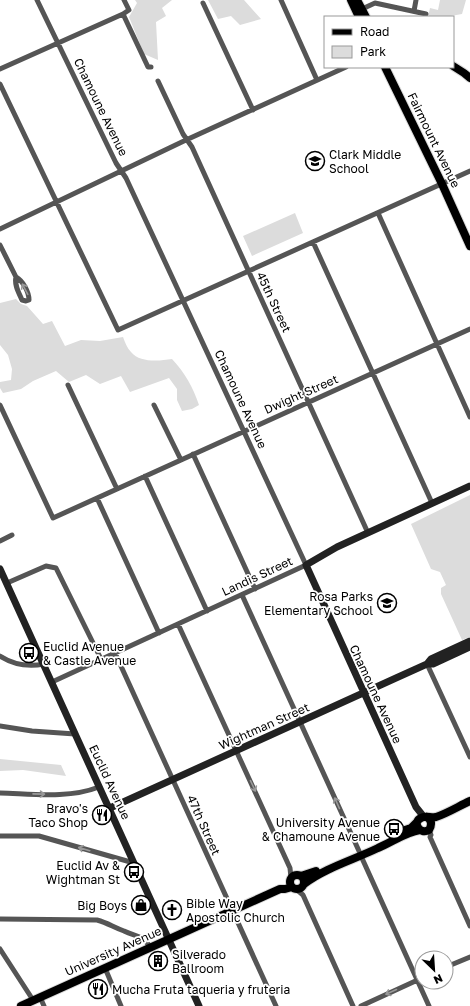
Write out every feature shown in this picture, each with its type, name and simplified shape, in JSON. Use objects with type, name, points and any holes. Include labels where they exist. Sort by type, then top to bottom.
[{"type":"main road","points":[[351,0],[360,13]]},
{"type":"main road","points":[[358,0],[360,13]]},
{"type":"main road","points":[[454,67],[470,78]]},
{"type":"main road","name":"Fairmount Avenue","points":[[385,68],[442,184],[470,246]]},
{"type":"main road","name":"Landis Street","points":[[306,565],[368,533],[470,486]]},
{"type":"main road","name":"Chamoune Avenue","points":[[306,565],[421,817]]},
{"type":"main road","name":"Euclid Avenue","points":[[0,568],[99,787],[110,808],[198,1006]]},
{"type":"main road","name":"Wightman Street","points":[[427,664],[431,659],[470,642]]},
{"type":"main road","name":"Wightman Street","points":[[110,808],[427,664],[433,664],[470,647]]},
{"type":"main road","name":"University Avenue","points":[[21,1006],[280,889],[282,885],[296,884],[320,874],[411,828],[421,817],[436,817],[470,801]]},
{"type":"main road","name":"University Avenue","points":[[300,876],[309,874],[360,854],[412,831],[427,831],[441,819],[470,806]]},
{"type":"main road","points":[[421,817],[431,822],[427,831],[417,826],[421,817]]},
{"type":"main road","points":[[296,884],[304,880],[300,876]]},
{"type":"street","name":"Chamoune Avenue","points":[[37,0],[121,171],[126,178],[306,565]]},
{"type":"street","points":[[0,69],[123,14],[129,10],[124,0]]},
{"type":"street","points":[[281,0],[317,80]]},
{"type":"street","points":[[414,11],[416,0]]},
{"type":"street","points":[[203,3],[253,110]]},
{"type":"street","points":[[360,13],[375,3],[426,14]]},
{"type":"street","points":[[123,14],[148,67],[151,67]]},
{"type":"street","points":[[0,229],[186,140],[344,68]]},
{"type":"street","name":"45th Street","points":[[158,81],[186,140],[192,146],[368,533]]},
{"type":"street","points":[[0,84],[118,330],[470,171]]},
{"type":"street","points":[[378,213],[470,417]]},
{"type":"street","points":[[313,242],[432,503]]},
{"type":"street","points":[[0,245],[16,277]]},
{"type":"street","name":"Dwight Street","points":[[0,405],[53,518],[470,329]]},
{"type":"street","points":[[68,385],[117,489]]},
{"type":"street","points":[[154,405],[181,460]]},
{"type":"street","points":[[193,454],[255,589]]},
{"type":"street","points":[[145,476],[207,611]]},
{"type":"street","points":[[97,498],[159,633]]},
{"type":"street","points":[[0,541],[12,535]]},
{"type":"street","name":"Landis Street","points":[[52,682],[306,565]]},
{"type":"street","points":[[7,583],[46,566],[56,568],[101,659]]},
{"type":"street","points":[[242,595],[360,854],[414,966]]},
{"type":"street","points":[[178,624],[353,1006]]},
{"type":"street","name":"47th Street","points":[[115,653],[276,1006]]},
{"type":"street","points":[[0,656],[16,664],[44,664]]},
{"type":"street","points":[[427,664],[470,757]]},
{"type":"street","points":[[0,726],[32,731],[75,734]]},
{"type":"street","points":[[0,793],[71,794],[99,787]]},
{"type":"street","points":[[427,831],[470,926]]},
{"type":"street","points":[[0,836],[39,836],[134,863]]},
{"type":"street","points":[[296,884],[300,876]]},
{"type":"street","points":[[0,919],[97,920],[108,922],[124,931],[146,940],[150,947]]},
{"type":"street","points":[[0,949],[37,999],[44,1006]]},
{"type":"street","points":[[454,964],[470,957]]},
{"type":"street","points":[[104,968],[121,1006]]},
{"type":"street","points":[[361,1006],[414,982]]},
{"type":"street","points":[[424,990],[429,1006]]},
{"type":"green space","points":[[135,0],[172,0],[162,8],[166,16],[156,22],[158,60],[144,54],[129,17],[137,3]]},
{"type":"green space","points":[[208,0],[244,0],[261,19],[240,25],[231,16],[218,19]]},
{"type":"green space","points":[[440,0],[466,0],[462,14],[451,16],[428,16],[430,8],[438,10]]},
{"type":"green space","points":[[295,213],[303,233],[252,256],[243,236]]},
{"type":"green space","points":[[16,299],[21,304],[27,306],[43,324],[52,321],[65,346],[81,340],[100,341],[123,337],[126,345],[135,356],[139,358],[156,361],[172,359],[188,380],[199,405],[192,409],[182,411],[177,400],[177,389],[169,378],[130,392],[121,376],[100,384],[86,375],[69,382],[56,371],[33,381],[21,389],[3,393],[0,388],[0,382],[11,380],[12,369],[8,355],[0,345],[0,303]]},
{"type":"green space","points":[[470,495],[470,637],[462,640],[441,594],[441,588],[446,585],[440,572],[431,569],[411,524]]},
{"type":"green space","points":[[0,759],[61,765],[66,776],[23,770],[0,771]]},
{"type":"place","name":"Clark Middle School","points":[[315,161]]},
{"type":"place","name":"Rosa Parks Elementary School","points":[[387,603]]},
{"type":"place","name":"Euclid Avenue & Castle Avenue","points":[[29,653]]},
{"type":"place","name":"Bravo's Taco Shop","points":[[102,815]]},
{"type":"place","name":"University Avenue & Chamoune Avenue","points":[[394,829]]},
{"type":"place","name":"Euclid Av & Wightman St","points":[[134,872]]},
{"type":"place","name":"Big Boys","points":[[141,905]]},
{"type":"place","name":"Bible Way Apostolic Church","points":[[172,910]]},
{"type":"place","name":"Silverado Ballroom","points":[[158,961]]},
{"type":"place","name":"Mucha Fruta taqueria y fruteria","points":[[98,989]]}]
